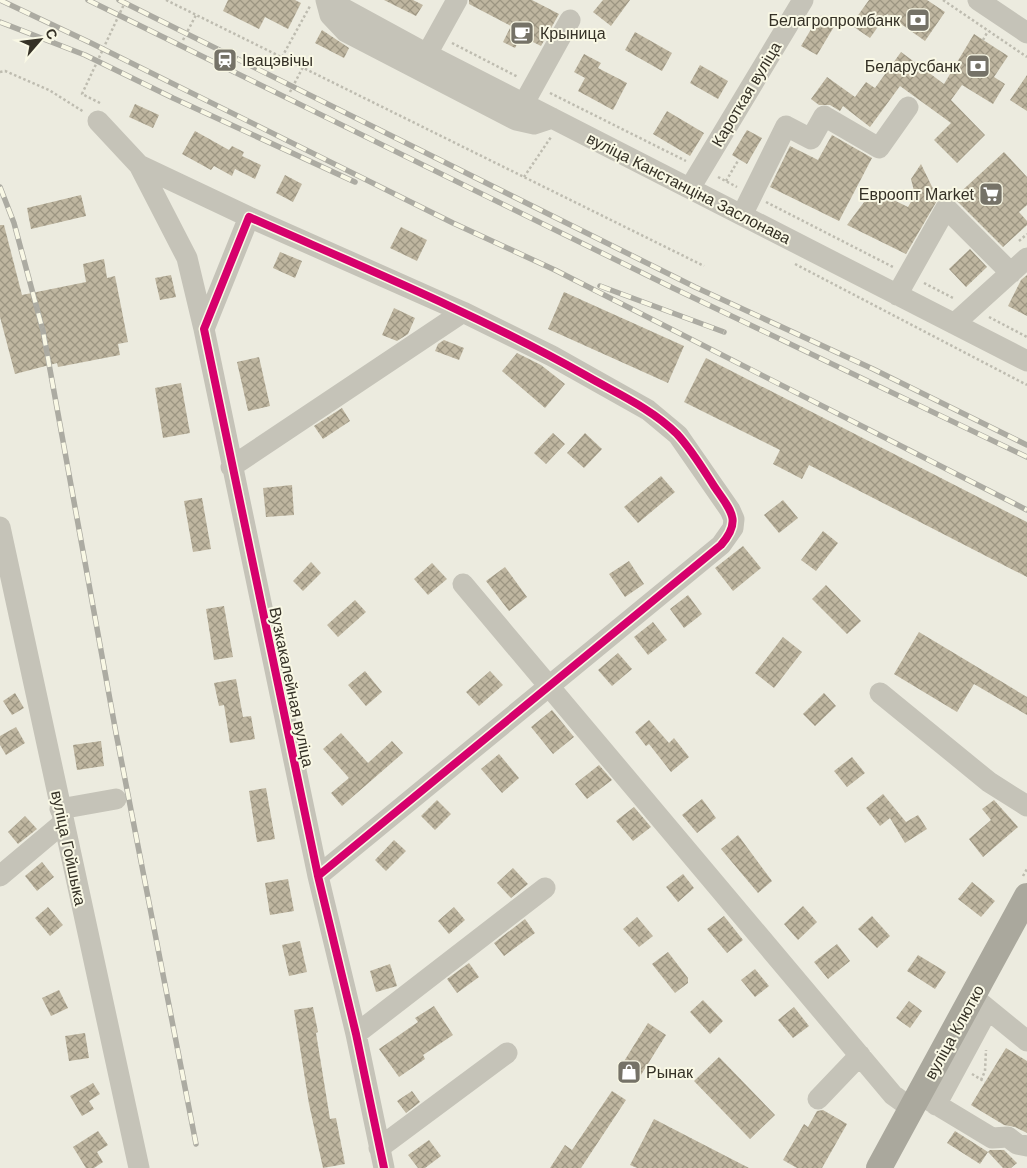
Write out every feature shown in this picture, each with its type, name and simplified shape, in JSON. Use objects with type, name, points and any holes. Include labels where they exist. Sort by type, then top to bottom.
[{"type":"main road","name":"вуліца Клютко","points":[[879,1168],[922,1102],[981,1003],[1020,925],[1027,896]]},
{"type":"street","points":[[427,54],[457,0]]},
{"type":"street","name":"Кароткая вуліца","points":[[690,188],[803,0]]},
{"type":"street","points":[[978,0],[1027,33]]},
{"type":"street","points":[[322,1],[330,14],[346,32],[516,120],[534,124],[552,118]]},
{"type":"street","name":"вуліца Канстанціна Заслонава","points":[[322,1],[348,6],[427,54],[1027,361]]},
{"type":"street","points":[[524,104],[570,20]]},
{"type":"street","points":[[742,215],[786,126],[811,139],[824,116],[880,148],[908,107]]},
{"type":"street","points":[[101,113],[139,165],[249,217],[464,312],[552,356],[648,410],[678,435],[707,475],[734,519],[733,528],[721,545],[318,876]]},
{"type":"street","name":"Вузкакалейная вуліца","points":[[139,165],[186,258],[204,329],[231,467],[318,876],[356,1034],[382,1158]]},
{"type":"street","points":[[897,295],[946,208],[1022,263],[954,324]]},
{"type":"street","points":[[204,329],[249,217]]},
{"type":"street","points":[[231,467],[464,312]]},
{"type":"street","name":"вуліца Гойшыка","points":[[0,527],[138,1168]]},
{"type":"street","points":[[463,584],[893,1095],[922,1102],[992,1138],[1008,1137],[1027,1146]]},
{"type":"street","points":[[880,693],[989,782],[1027,806]]},
{"type":"street","points":[[0,876],[62,816],[116,799]]},
{"type":"street","points":[[356,1034],[545,888]]},
{"type":"street","points":[[981,1003],[1027,1041]]},
{"type":"street","points":[[382,1158],[507,1053]]},
{"type":"street","points":[[818,1099],[860,1055]]},
{"type":"path","points":[[101,113],[82,94],[126,0]]},
{"type":"path","points":[[166,0],[704,266]]},
{"type":"path","points":[[943,0],[1027,56]]},
{"type":"path","points":[[282,57],[322,1]]},
{"type":"path","points":[[183,40],[196,15]]},
{"type":"path","points":[[983,40],[988,31]]},
{"type":"path","points":[[290,92],[303,67]]},
{"type":"path","points":[[0,72],[5,71],[101,113]]},
{"type":"path","points":[[524,177],[550,137],[559,142]]},
{"type":"path","points":[[726,181],[739,159]]},
{"type":"path","points":[[794,263],[1027,385]]},
{"type":"building","points":[[228,0],[295,0],[301,3],[288,29],[265,17],[259,29],[223,11]]},
{"type":"building","points":[[384,0],[413,0],[423,5],[416,16]]},
{"type":"building","points":[[469,0],[532,0],[559,14],[541,46],[521,36],[515,48],[503,42],[511,26],[469,4]]},
{"type":"building","points":[[603,0],[630,0],[611,26],[593,12]]},
{"type":"building","name":"Белагропромбанк","points":[[869,0],[927,0],[945,12],[925,41],[887,14],[870,38],[851,25]]},
{"type":"building","points":[[819,16],[835,25],[817,55],[801,46]]},
{"type":"building","points":[[322,30],[349,48],[344,58],[315,43]]},
{"type":"building","points":[[635,32],[672,53],[662,71],[625,50]]},
{"type":"building","points":[[974,34],[1008,56],[994,77],[1005,84],[993,104],[962,85],[951,100],[985,135],[957,163],[934,140],[951,123],[900,86],[870,127],[843,106],[840,111],[830,105],[819,105],[811,99],[827,77],[855,97],[866,82],[875,88],[901,52],[944,84]]},
{"type":"building","points":[[584,54],[601,63],[598,68],[627,83],[613,110],[578,91],[585,78],[574,72]]},
{"type":"building","points":[[700,65],[728,81],[718,99],[690,83]]},
{"type":"building","points":[[1027,75],[1027,111],[1010,100]]},
{"type":"building","points":[[135,104],[159,115],[153,128],[129,117]]},
{"type":"building","points":[[667,111],[704,133],[690,156],[653,134]]},
{"type":"building","points":[[747,130],[762,138],[747,164],[732,155]]},
{"type":"building","points":[[195,131],[229,150],[232,146],[244,152],[242,156],[261,165],[255,179],[235,169],[232,176],[214,166],[211,170],[182,154]]},
{"type":"building","points":[[832,135],[872,158],[839,221],[770,187],[790,146],[818,160]]},
{"type":"building","points":[[1004,152],[1027,177],[1027,205],[1019,212],[1027,221],[1027,225],[1003,247],[954,198]]},
{"type":"building","points":[[921,164],[938,199],[906,254],[847,225],[873,190],[908,207],[915,195],[911,179]]},
{"type":"building","points":[[285,175],[302,184],[293,202],[276,193]]},
{"type":"building","points":[[81,195],[86,216],[31,229],[27,208]]},
{"type":"building","points":[[0,225],[4,225],[22,295],[86,282],[83,264],[104,259],[107,278],[115,276],[128,342],[118,344],[120,355],[58,367],[57,363],[15,374],[0,317]]},
{"type":"building","points":[[401,227],[427,240],[417,261],[390,248]]},
{"type":"building","points":[[970,249],[987,267],[966,287],[949,269]]},
{"type":"building","points":[[280,252],[302,261],[295,278],[273,268]]},
{"type":"building","points":[[171,275],[176,297],[160,300],[155,278]]},
{"type":"building","points":[[1027,275],[1027,316],[1008,306],[1021,280]]},
{"type":"building","points":[[564,292],[684,346],[668,383],[548,329]]},
{"type":"building","points":[[394,308],[415,318],[408,334],[397,341],[382,335]]},
{"type":"building","points":[[444,340],[464,348],[459,360],[435,351],[438,344]]},
{"type":"building","points":[[517,353],[541,365],[565,384],[545,408],[502,371]]},
{"type":"building","points":[[259,357],[270,406],[248,411],[237,362]]},
{"type":"building","points":[[706,358],[1027,522],[1027,577],[809,465],[802,479],[773,464],[780,450],[684,402]]},
{"type":"building","points":[[181,383],[190,433],[163,438],[155,388]]},
{"type":"building","points":[[342,408],[350,421],[323,439],[314,426]]},
{"type":"building","points":[[553,433],[565,444],[546,464],[534,453]]},
{"type":"building","points":[[585,433],[602,449],[584,468],[567,453]]},
{"type":"building","points":[[661,476],[675,492],[638,523],[624,507]]},
{"type":"building","points":[[292,485],[294,515],[266,517],[263,488]]},
{"type":"building","points":[[202,498],[211,549],[193,552],[184,501]]},
{"type":"building","points":[[783,500],[798,518],[779,533],[764,515]]},
{"type":"building","points":[[823,531],[838,543],[816,571],[801,560]]},
{"type":"building","points":[[743,546],[761,568],[733,591],[715,568]]},
{"type":"building","points":[[629,561],[644,584],[625,597],[609,574]]},
{"type":"building","points":[[311,562],[321,573],[303,591],[293,581]]},
{"type":"building","points":[[432,563],[447,579],[428,595],[414,579]]},
{"type":"building","points":[[505,567],[527,597],[509,611],[486,581]]},
{"type":"building","points":[[826,585],[861,621],[847,634],[812,599]]},
{"type":"building","points":[[688,595],[702,614],[684,628],[670,609]]},
{"type":"building","points":[[355,600],[366,612],[338,637],[327,625]]},
{"type":"building","points":[[224,606],[233,657],[214,660],[206,609]]},
{"type":"building","points":[[653,622],[667,640],[648,655],[634,637]]},
{"type":"building","points":[[919,632],[1027,697],[1027,715],[974,684],[957,712],[894,674]]},
{"type":"building","points":[[783,637],[802,652],[774,688],[755,673]]},
{"type":"building","points":[[618,653],[632,669],[612,686],[598,670]]},
{"type":"building","points":[[365,671],[382,692],[366,706],[348,685]]},
{"type":"building","points":[[490,671],[503,685],[479,706],[466,692]]},
{"type":"building","points":[[236,679],[243,717],[251,716],[255,739],[230,743],[224,705],[219,706],[214,683]]},
{"type":"building","points":[[15,693],[24,708],[12,715],[3,701]]},
{"type":"building","points":[[824,693],[836,706],[815,726],[803,714]]},
{"type":"building","points":[[552,710],[574,737],[553,754],[531,727]]},
{"type":"building","points":[[649,720],[669,743],[674,738],[689,757],[671,772],[649,744],[646,746],[635,732]]},
{"type":"building","points":[[16,727],[25,743],[6,755],[0,745],[0,736]]},
{"type":"building","points":[[341,733],[368,763],[392,741],[403,753],[342,806],[331,793],[349,778],[323,749]]},
{"type":"building","points":[[101,741],[104,766],[77,770],[73,745]]},
{"type":"building","points":[[499,754],[519,778],[502,793],[481,769]]},
{"type":"building","points":[[852,757],[865,773],[847,787],[834,771]]},
{"type":"building","points":[[599,765],[612,780],[587,799],[575,784]]},
{"type":"building","points":[[266,788],[275,839],[257,842],[249,791]]},
{"type":"building","points":[[883,794],[906,822],[918,815],[927,829],[905,843],[890,818],[880,826],[866,808]]},
{"type":"building","points":[[702,799],[716,818],[697,833],[682,815]]},
{"type":"building","points":[[437,800],[451,814],[435,830],[421,816]]},
{"type":"building","points":[[994,800],[1018,827],[983,857],[969,839],[991,820],[982,809]]},
{"type":"building","points":[[634,807],[651,827],[633,841],[616,821]]},
{"type":"building","points":[[25,816],[37,829],[18,844],[8,832]]},
{"type":"building","points":[[738,835],[772,881],[758,893],[721,849]]},
{"type":"building","points":[[394,840],[406,851],[386,871],[375,860]]},
{"type":"building","points":[[42,862],[54,877],[37,891],[25,876]]},
{"type":"building","points":[[513,868],[528,884],[511,898],[497,883]]},
{"type":"building","points":[[683,874],[694,888],[678,902],[666,887]]},
{"type":"building","points":[[288,879],[294,911],[270,915],[265,883]]},
{"type":"building","points":[[972,882],[995,901],[981,917],[958,899]]},
{"type":"building","points":[[803,906],[817,922],[798,940],[784,924]]},
{"type":"building","points":[[48,907],[63,925],[50,936],[35,918]]},
{"type":"building","points":[[454,907],[465,920],[449,934],[438,921]]},
{"type":"building","points":[[724,916],[743,940],[727,953],[707,929]]},
{"type":"building","points":[[872,916],[890,936],[877,948],[858,929]]},
{"type":"building","points":[[637,917],[653,936],[639,947],[623,929]]},
{"type":"building","points":[[525,919],[535,933],[504,956],[494,943]]},
{"type":"building","points":[[300,941],[307,972],[289,976],[282,945]]},
{"type":"building","points":[[837,944],[850,961],[828,979],[814,962]]},
{"type":"building","points":[[668,952],[688,978],[688,983],[675,993],[652,964]]},
{"type":"building","points":[[918,955],[946,972],[935,989],[907,971]]},
{"type":"building","points":[[469,963],[479,977],[457,993],[447,979]]},
{"type":"building","points":[[390,964],[397,986],[376,992],[370,971]]},
{"type":"building","points":[[755,969],[769,986],[755,997],[741,980]]},
{"type":"building","points":[[59,990],[68,1008],[51,1016],[42,998]]},
{"type":"building","points":[[703,1000],[723,1021],[710,1034],[690,1012]]},
{"type":"building","points":[[909,1001],[922,1011],[910,1028],[896,1018]]},
{"type":"building","points":[[434,1006],[453,1035],[423,1055],[425,1059],[399,1077],[379,1049],[418,1022],[415,1018]]},
{"type":"building","points":[[313,1007],[330,1119],[336,1118],[345,1164],[323,1168],[309,1104],[294,1010]]},
{"type":"building","points":[[794,1007],[809,1026],[793,1038],[778,1020]]},
{"type":"building","points":[[648,1023],[666,1035],[639,1078],[621,1066]]},
{"type":"building","points":[[85,1033],[89,1058],[69,1061],[65,1036]]},
{"type":"building","points":[[1006,1048],[1027,1061],[1027,1133],[1015,1127],[1004,1125],[971,1105]]},
{"type":"building","points":[[719,1057],[775,1115],[750,1139],[694,1081]]},
{"type":"building","points":[[93,1083],[100,1094],[89,1101],[94,1109],[82,1116],[70,1096]]},
{"type":"building","points":[[412,1091],[420,1102],[406,1113],[397,1101]]},
{"type":"building","points":[[612,1091],[626,1100],[581,1168],[550,1168],[565,1145],[572,1150]]},
{"type":"building","points":[[823,1110],[847,1124],[822,1168],[797,1168],[783,1160],[804,1124],[808,1127],[817,1111]]},
{"type":"building","points":[[654,1119],[749,1168],[637,1168],[630,1165]]},
{"type":"building","points":[[98,1131],[108,1145],[97,1152],[103,1162],[94,1168],[86,1168],[73,1147]]},
{"type":"building","points":[[955,1131],[988,1152],[980,1164],[947,1143]]},
{"type":"building","points":[[429,1140],[441,1156],[425,1168],[418,1168],[408,1155]]},
{"type":"building","points":[[990,1150],[1004,1150],[1017,1163],[1011,1168],[1003,1168],[988,1152]]},
{"type":"railway","points":[[0,0],[91,43],[453,223],[555,270],[1027,510]]},
{"type":"railway","points":[[88,0],[673,288],[1027,457]]},
{"type":"railway","points":[[119,0],[695,287],[873,369],[1027,445]]},
{"type":"railway","points":[[0,22],[85,55],[355,182]]},
{"type":"railway","points":[[0,187],[14,223],[43,331],[116,733],[196,1144]]},
{"type":"railway","points":[[600,286],[724,332]]},
{"type":"cycle path","points":[[318,876],[721,545],[728,536],[733,522],[729,509],[687,446],[667,425],[645,409],[544,353],[461,311],[249,217],[204,329],[318,876],[356,1034],[384,1168]]},
{"type":"place","name":"Белагропромбанк","points":[[918,20]]},
{"type":"place","name":"Крыница","points":[[522,33]]},
{"type":"place","name":"Івацэвічы","points":[[225,60]]},
{"type":"place","name":"Беларусбанк","points":[[978,66]]},
{"type":"place","name":"Евроопт Market","points":[[991,194]]},
{"type":"place","name":"Рынак","points":[[629,1072]]}]
